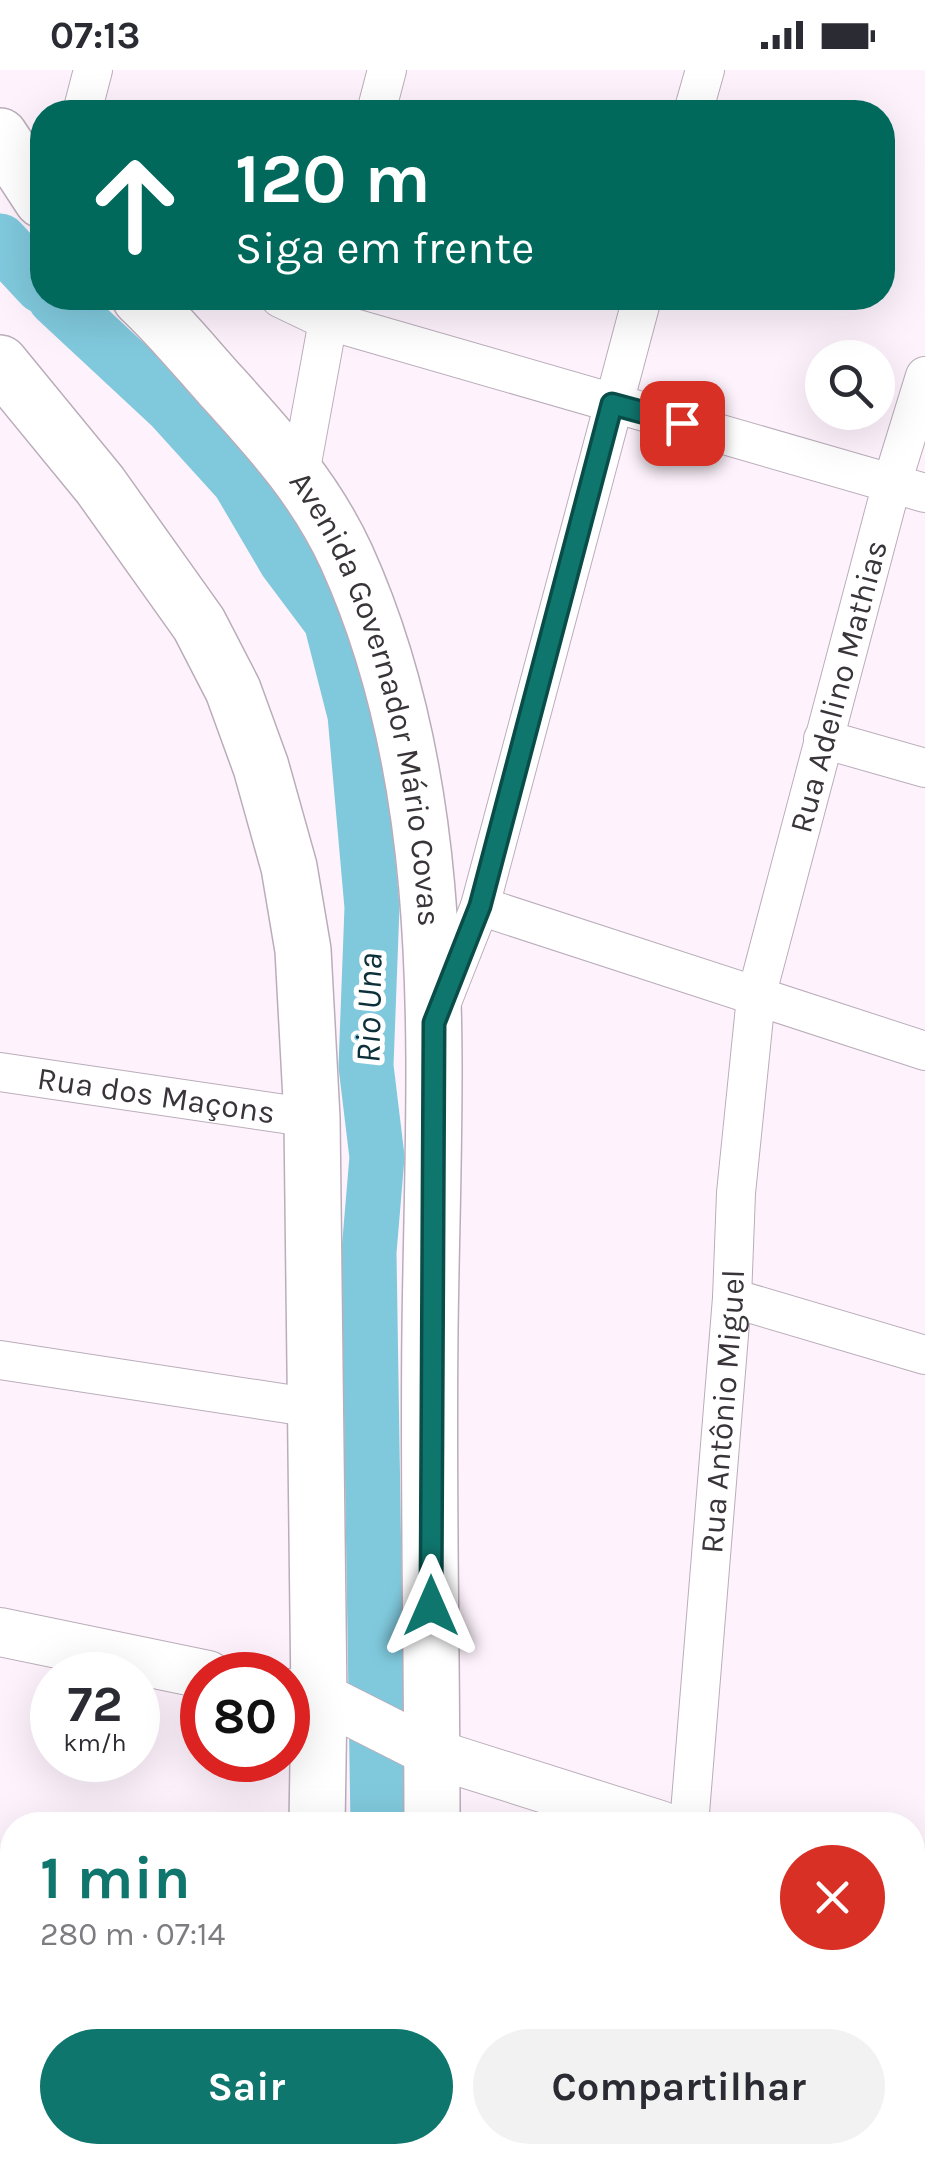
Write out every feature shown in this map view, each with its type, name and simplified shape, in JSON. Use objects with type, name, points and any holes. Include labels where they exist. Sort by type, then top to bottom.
[{"type":"highway","points":[[0,136],[30,182]]},
{"type":"highway","name":"Avenida Governador Mário Covas","points":[[151,310],[300,474],[344,552],[379,634],[407,736],[426,858],[434,1023],[430,1385],[413,1744],[429,1812]]},
{"type":"highway","points":[[0,364],[100,485],[199,624],[233,690],[262,767],[289,867],[303,950],[312,1118],[317,1812]]},
{"type":"street","points":[[85,100],[93,70]]},
{"type":"street","points":[[379,100],[387,70]]},
{"type":"street","points":[[696,100],[705,70]]},
{"type":"street","points":[[300,474],[329,310]]},
{"type":"street","points":[[332,310],[612,404],[909,488]]},
{"type":"street","points":[[434,1023],[480,906],[639,310]]},
{"type":"street","name":"Rua Adelino Mathias","points":[[756,996],[823,738],[909,488],[925,376]]},
{"type":"street","points":[[823,738],[925,768]]},
{"type":"street","points":[[480,906],[925,1050]]},
{"type":"street","name":"Rua Antônio Miguel","points":[[690,1812],[732,1298],[736,1193],[756,996]]},
{"type":"street","name":"Rua dos Maçons","points":[[0,1072],[312,1118]]},
{"type":"street","points":[[732,1298],[925,1355]]},
{"type":"street","points":[[0,1360],[314,1408]]},
{"type":"street","points":[[0,1632],[180,1669]]},
{"type":"street","points":[[314,1699],[413,1744],[620,1812]]},
{"type":"waterway","name":"Rio Una","points":[[0,241],[30,273]]},
{"type":"waterway","name":"Rio Una","points":[[68,310],[171,406],[239,481],[286,561],[331,621],[355,715],[372,907],[366,1066],[377,1157],[369,1252],[378,1812]]},
{"type":"route","points":[[431,1606],[434,1023],[480,906],[612,404],[682,423]]}]
